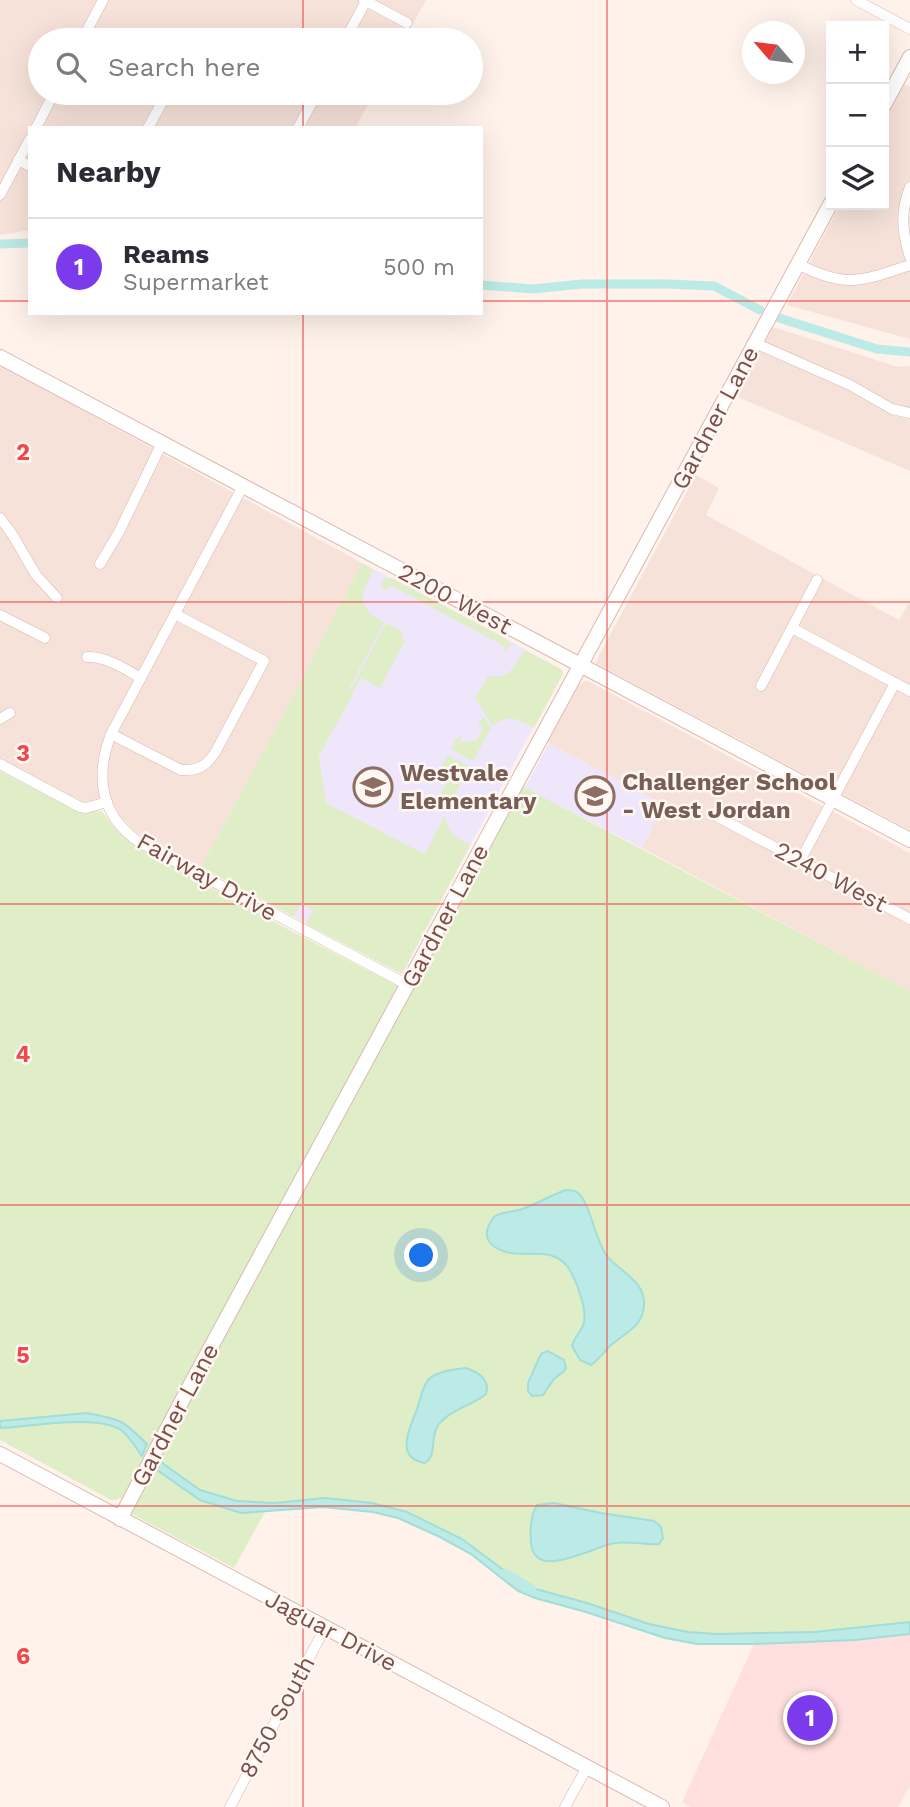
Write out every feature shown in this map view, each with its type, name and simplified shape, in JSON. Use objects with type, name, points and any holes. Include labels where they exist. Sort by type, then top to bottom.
[{"type":"street","points":[[88,28],[103,0]]},
{"type":"street","points":[[351,28],[365,0],[407,23]]},
{"type":"street","points":[[856,0],[910,29]]},
{"type":"street","points":[[889,96],[910,57]]},
{"type":"street","points":[[37,126],[48,105]]},
{"type":"street","points":[[149,126],[160,105]]},
{"type":"street","points":[[299,126],[310,105]]},
{"type":"street","points":[[0,195],[28,142]]},
{"type":"street","points":[[18,160],[28,165]]},
{"type":"street","points":[[910,187],[905,200],[902,231],[910,257]]},
{"type":"street","name":"Gardner Lane","points":[[120,1519],[186,1392],[827,210]]},
{"type":"street","points":[[798,264],[827,277],[842,281],[859,281],[910,264]]},
{"type":"street","points":[[755,343],[850,385],[892,409],[910,413]]},
{"type":"street","name":"2200 West","points":[[0,357],[910,840]]},
{"type":"street","points":[[100,564],[119,532],[162,443]]},
{"type":"street","name":"Fairway Drive","points":[[243,486],[111,734],[104,752],[102,788],[113,815],[129,835],[139,842],[408,985]]},
{"type":"street","points":[[0,519],[36,575],[57,598]]},
{"type":"street","points":[[761,686],[817,580]]},
{"type":"street","points":[[111,734],[181,770],[201,768],[216,751],[264,661],[175,614]]},
{"type":"street","points":[[0,615],[45,638]]},
{"type":"street","points":[[792,628],[910,691]]},
{"type":"street","points":[[87,657],[105,659],[141,678]]},
{"type":"street","points":[[800,861],[895,683]]},
{"type":"street","points":[[0,719],[10,712]]},
{"type":"street","points":[[0,764],[80,807],[107,802]]},
{"type":"street","name":"2240 West","points":[[716,816],[910,919]]},
{"type":"street","name":"Jaguar Drive","points":[[0,1454],[662,1807]]},
{"type":"street","name":"8750 South","points":[[230,1807],[324,1628]]},
{"type":"street","points":[[565,1807],[587,1767]]},
{"type":"shaded area","points":[[0,0],[426,0],[411,28],[28,28],[28,105],[368,105],[356,126],[28,126],[28,230],[0,235]]},
{"type":"shaded area","points":[[904,84],[910,87],[910,339],[787,305],[837,210],[889,210],[889,112]]},
{"type":"shaded area","points":[[773,327],[898,367],[910,366],[910,471],[738,397]]},
{"type":"shaded area","points":[[0,365],[362,563],[202,868],[134,831],[120,816],[109,794],[81,803],[0,759]]},
{"type":"shaded area","points":[[696,475],[719,488],[706,515],[899,620],[910,601],[910,830],[595,663]]},
{"type":"shaded area","name":"Westvale Elementary","points":[[362,563],[563,671],[402,974],[202,868]]},
{"type":"shaded area","points":[[585,681],[910,853],[910,991],[642,848],[664,805],[547,742],[579,685]]},
{"type":"shaded area","name":"Challenger School - West Jordan","points":[[549,743],[664,805],[642,848],[525,788]]},
{"type":"shaded area","points":[[910,1628],[910,1786],[898,1807],[692,1807],[682,1802],[754,1644]]},
{"type":"green space","points":[[362,563],[373,571],[363,594],[363,601],[369,612],[384,622],[350,687],[353,694],[319,756],[326,803],[425,854],[445,815],[450,831],[470,845],[402,974],[306,924],[313,910],[301,904],[294,917],[202,868]]},
{"type":"green space","points":[[385,577],[392,578],[503,637],[511,644],[502,652],[506,647],[392,586],[386,590],[382,588]]},
{"type":"green space","points":[[386,623],[400,631],[405,641],[380,688],[361,678],[353,693],[352,687]]},
{"type":"green space","points":[[523,651],[561,669],[563,674],[534,728],[513,719],[503,720],[492,726],[475,699],[488,676],[507,674]]},
{"type":"green space","points":[[483,716],[491,728],[473,761],[451,749],[458,736],[461,736],[461,742],[476,741],[483,728],[478,725]]},
{"type":"green space","points":[[448,755],[470,767],[452,800],[443,800],[439,797],[448,779],[441,767]]},
{"type":"green space","points":[[0,771],[79,812],[101,811],[134,845],[398,986],[397,990],[522,786],[910,991],[910,1634],[855,1640],[754,1644],[697,1644],[665,1638],[518,1591],[471,1554],[398,1518],[373,1512],[323,1507],[266,1510],[234,1568],[130,1513],[133,1506],[119,1498],[111,1500],[0,1440]]},
{"type":"water","points":[[566,1190],[576,1191],[582,1197],[607,1256],[637,1283],[644,1297],[643,1313],[636,1325],[591,1365],[580,1360],[572,1346],[583,1325],[584,1308],[579,1290],[563,1262],[550,1255],[501,1250],[490,1242],[487,1235],[495,1216],[522,1209]]},
{"type":"water","points":[[548,1351],[564,1360],[566,1368],[543,1395],[532,1396],[528,1391],[528,1383],[540,1356]]},
{"type":"water","points":[[466,1368],[479,1374],[485,1381],[486,1394],[444,1419],[434,1434],[429,1460],[425,1463],[415,1460],[409,1455],[407,1448],[408,1432],[425,1385],[437,1374]]},
{"type":"water","points":[[87,1413],[114,1419],[132,1430],[147,1444],[142,1456],[121,1430],[110,1425],[79,1422],[0,1428],[0,1421]]},
{"type":"water","points":[[161,1462],[200,1490],[237,1501],[275,1503],[325,1498],[372,1503],[407,1512],[462,1539],[521,1583],[649,1624],[688,1632],[717,1634],[814,1632],[910,1622],[910,1634],[855,1640],[754,1644],[697,1644],[665,1638],[518,1591],[471,1554],[398,1518],[373,1512],[323,1507],[241,1513],[200,1500],[157,1470]]},
{"type":"water","points":[[554,1503],[654,1521],[661,1527],[663,1538],[659,1544],[615,1543],[566,1559],[542,1560],[534,1554],[531,1542],[532,1518],[537,1505]]},
{"type":"waterway","points":[[0,244],[28,243]]},
{"type":"waterway","points":[[483,285],[533,289],[582,284],[714,286],[760,310]]},
{"type":"waterway","points":[[779,318],[877,349],[910,352]]},
{"type":"waterway","points":[[505,1573],[532,1589]]},
{"type":"place","name":"Westvale Elementary","points":[[373,787]]},
{"type":"place","name":"Challenger School - West Jordan","points":[[595,796]]},
{"type":"place","name":"Reams","points":[[810,1718]]}]
